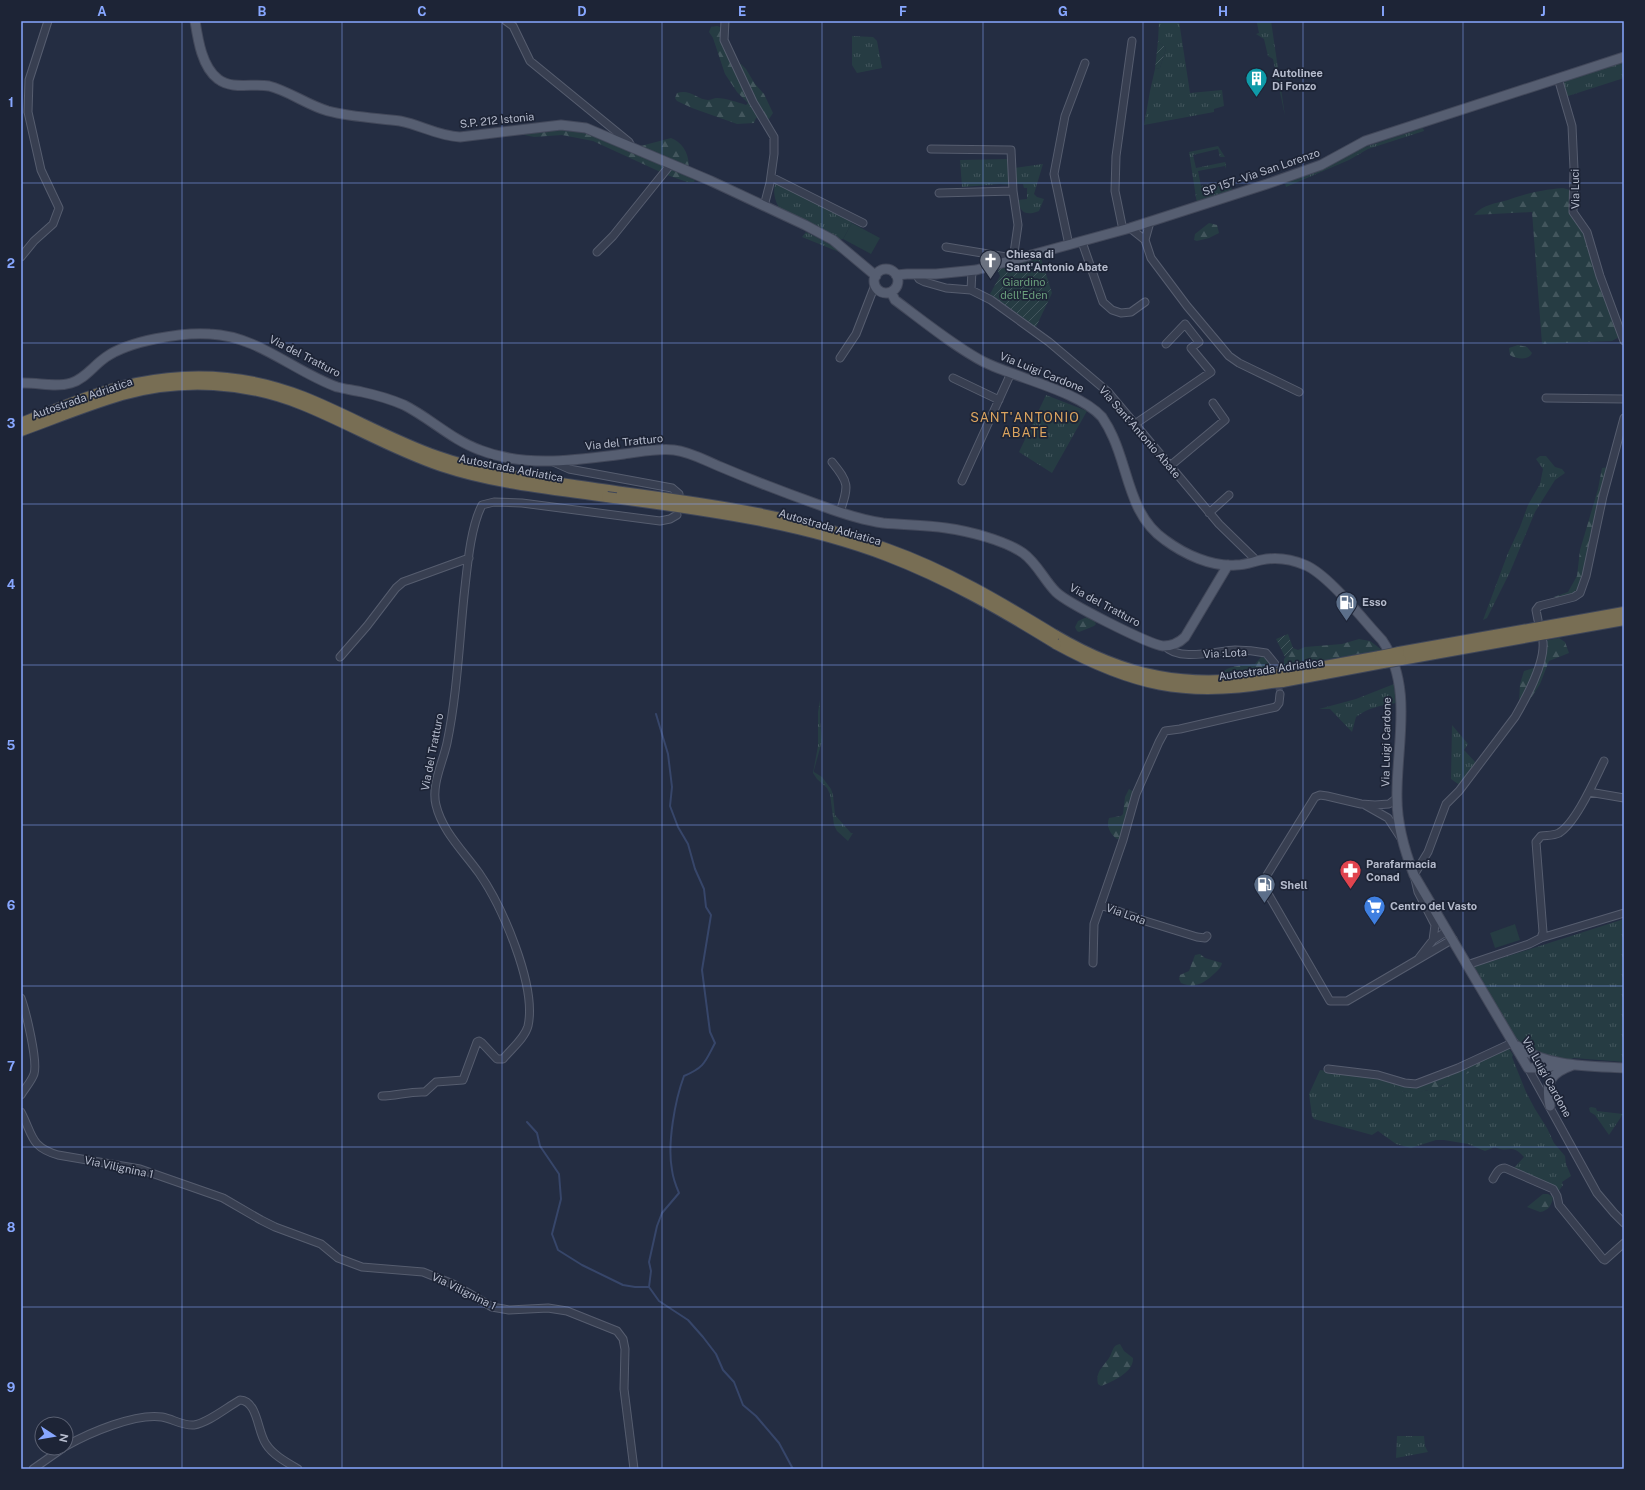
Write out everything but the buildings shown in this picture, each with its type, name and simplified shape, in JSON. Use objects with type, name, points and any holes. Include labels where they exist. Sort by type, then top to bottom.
[{"type":"highway","name":"Autostrada Adriatica","points":[[21,423],[99,394],[136,383],[177,377],[221,377],[253,381],[293,393],[416,448],[465,465],[516,476],[703,503],[826,529],[876,544],[918,560],[998,600],[1091,663],[1117,674],[1162,685],[1205,690],[1228,689],[1271,679],[1382,660],[1624,612]]},
{"type":"highway","name":"Autostrada Adriatica","points":[[21,431],[97,403],[135,392],[163,387],[188,385],[229,386],[259,391],[293,401],[395,447],[451,469],[514,484],[702,510],[760,521],[859,546],[914,567],[968,592],[1055,639]]},
{"type":"highway","name":"Autostrada Adriatica","points":[[1400,656],[1624,620]]},
{"type":"main road","name":"S.P. 212 Istonia","points":[[195,21],[198,41],[207,65],[218,79],[230,84],[259,84],[271,86],[328,111],[410,123],[450,137],[566,125],[586,128],[764,206]]},
{"type":"main road","name":"SP 157 - Via San Lorenzo","points":[[896,275],[936,274],[972,270],[1082,242],[1150,222],[1321,165],[1365,141],[1624,57]]},
{"type":"main road","name":"Via Luigi Cardone","points":[[764,206],[833,240],[876,281],[884,292],[891,292],[895,300],[956,344],[984,362],[1080,400],[1097,413],[1110,431],[1118,449],[1128,484],[1141,515],[1147,525],[1164,539],[1184,552],[1209,562],[1228,565],[1280,559],[1306,565],[1328,581],[1382,640],[1388,648],[1398,677],[1400,739],[1397,798],[1401,838],[1414,875],[1528,1068]]},
{"type":"main road","points":[[876,281],[881,271],[891,270],[896,275],[898,283],[891,292]]},
{"type":"main road","name":"Via del Tratturo","points":[[21,383],[53,386],[76,382],[101,360],[116,350],[135,343],[208,333],[229,336],[271,352],[321,380],[340,388],[384,397],[406,406],[477,450],[504,458],[534,461],[577,460],[669,449],[686,452],[734,473],[840,512],[882,523],[915,524],[950,528],[986,538],[1014,548],[1026,555],[1055,590],[1066,600],[1135,635],[1164,646]]},
{"type":"main road","points":[[1164,646],[1180,642],[1193,625],[1228,565]]},
{"type":"main road","points":[[1515,1044],[1526,1052],[1546,1059],[1573,1065],[1624,1068]]},
{"type":"main road","points":[[1528,1068],[1532,1064],[1546,1059]]},
{"type":"main road","points":[[1528,1068],[1545,1068],[1562,1062]]},
{"type":"main road","points":[[1550,1106],[1547,1092],[1548,1084],[1560,1069],[1573,1065]]},
{"type":"street","points":[[21,257],[34,241],[53,224],[59,208],[41,170],[28,112],[29,80],[48,21]]},
{"type":"street","points":[[506,21],[513,26],[530,61],[629,142],[632,148]]},
{"type":"street","points":[[725,21],[724,40],[753,102],[774,137],[774,154],[771,177],[764,206]]},
{"type":"street","points":[[1132,41],[1116,156],[1115,190],[1126,229],[1145,240]]},
{"type":"street","points":[[1069,245],[1054,174],[1065,116],[1085,63]]},
{"type":"street","name":"Via Luci","points":[[1558,78],[1572,126],[1574,169],[1573,212],[1587,232],[1600,276],[1624,341]]},
{"type":"street","points":[[932,149],[1011,150],[1013,191],[1018,224],[1012,260],[1006,257],[946,247]]},
{"type":"street","points":[[597,252],[613,236],[671,164]]},
{"type":"street","points":[[771,177],[863,223]]},
{"type":"street","points":[[939,193],[1013,191]]},
{"type":"street","points":[[1150,222],[1145,240],[1151,258],[1187,306],[1229,356],[1239,363],[1299,392]]},
{"type":"street","points":[[1082,242],[1103,302],[1112,310],[1121,313],[1131,312],[1146,302]]},
{"type":"street","points":[[971,290],[972,270]]},
{"type":"street","name":"Via Sant'Antonio Abate","points":[[916,274],[918,279],[925,282],[946,288],[971,290],[992,300],[1049,342],[1108,392],[1209,513],[1257,561]]},
{"type":"street","points":[[840,358],[856,334],[876,281]]},
{"type":"street","points":[[1135,424],[1211,372],[1191,348],[1199,342],[1185,324],[1166,344]]},
{"type":"street","points":[[962,481],[1011,373]]},
{"type":"street","points":[[953,378],[999,400]]},
{"type":"street","points":[[1546,398],[1624,399]]},
{"type":"street","points":[[1170,466],[1225,420],[1213,403]]},
{"type":"street","points":[[1538,620],[1536,610],[1539,606],[1574,597],[1580,593],[1586,576],[1603,496],[1624,418]]},
{"type":"street","points":[[549,460],[569,469],[672,488],[679,494]]},
{"type":"street","points":[[832,462],[845,478],[846,487],[840,512]]},
{"type":"street","points":[[1209,513],[1229,495]]},
{"type":"street","name":"Via del Tratturo","points":[[382,1096],[393,1096],[413,1091],[425,1092],[436,1082],[463,1080],[476,1042],[479,1041],[482,1043],[497,1059],[503,1059],[523,1036],[528,1026],[529,1010],[526,981],[515,946],[500,911],[480,875],[442,824],[436,804],[435,791],[446,743],[456,679],[468,558],[478,514],[482,505],[494,502],[522,503],[660,521],[670,519],[677,515]]},
{"type":"street","points":[[340,657],[399,585],[415,577],[468,558]]},
{"type":"street","name":"Via :Lota","points":[[1180,642],[1186,651],[1193,654]]},
{"type":"street","points":[[1414,875],[1428,852],[1446,804],[1459,792],[1515,717],[1522,705],[1540,663],[1543,642]]},
{"type":"street","name":"Via :Lota","points":[[1164,646],[1168,650],[1179,653],[1193,654],[1235,650],[1266,653],[1275,664]]},
{"type":"street","points":[[1101,905],[1136,794],[1165,731],[1180,729],[1276,707],[1279,703],[1280,694]]},
{"type":"street","points":[[1541,938],[1543,932],[1536,842],[1541,836],[1554,835],[1561,832],[1579,810],[1604,761]]},
{"type":"street","points":[[1589,792],[1624,798]]},
{"type":"street","name":"Via Luigi Cardone","points":[[1398,813],[1390,814],[1374,807],[1327,796],[1320,795],[1315,797],[1268,875],[1267,892],[1330,1001],[1347,1001],[1453,939]]},
{"type":"street","name":"Via Luigi Cardone","points":[[1374,807],[1389,804],[1397,798]]},
{"type":"street","name":"Via Luigi Cardone","points":[[1374,807],[1388,818],[1401,838]]},
{"type":"street","name":"Via Luigi Cardone","points":[[1414,875],[1418,892],[1435,925],[1433,940]]},
{"type":"street","name":"Via Lota","points":[[1092,962],[1094,924],[1101,905],[1142,920],[1197,937],[1205,938],[1207,936]]},
{"type":"street","points":[[1467,965],[1529,944],[1541,938],[1624,913]]},
{"type":"street","name":"Via Luigi Cardone","points":[[1417,961],[1433,940],[1447,931]]},
{"type":"street","points":[[21,998],[31,1040],[35,1067],[31,1081],[21,1095]]},
{"type":"street","points":[[1328,1069],[1378,1075],[1405,1083],[1416,1084],[1515,1044]]},
{"type":"street","name":"Via Luigi Cardone","points":[[1528,1068],[1597,1192],[1624,1223]]},
{"type":"street","name":"Via Vilignina 1","points":[[21,1112],[36,1144],[45,1152],[140,1169],[223,1198],[268,1224],[321,1244],[338,1258],[362,1267],[423,1272],[453,1284],[492,1307],[509,1310],[548,1308],[567,1311],[617,1331],[623,1339],[625,1349],[624,1389],[634,1469]]},
{"type":"street","points":[[1493,1179],[1501,1168],[1505,1168],[1553,1189],[1557,1196],[1559,1205],[1605,1260],[1624,1243]]},
{"type":"street","points":[[74,1442],[86,1435],[120,1422],[137,1419],[161,1417],[179,1423],[196,1425],[240,1400],[250,1403],[262,1437],[267,1445],[279,1457],[298,1469]]},
{"type":"street","points":[[33,1469],[52,1456]]},
{"type":"green space","points":[[1159,21],[1179,21],[1190,93],[1222,90],[1224,106],[1214,109],[1214,112],[1144,125],[1155,69],[1160,68],[1166,48],[1158,41]]},
{"type":"green space","points":[[1255,21],[1271,21],[1285,116],[1273,59],[1268,56],[1264,39],[1256,34],[1259,33],[1257,23]]},
{"type":"green space","points":[[717,26],[723,28],[724,40],[761,119],[756,118],[754,123],[737,124],[692,108],[677,101],[675,98],[677,93],[686,92],[704,100],[720,98],[746,105],[748,103],[737,92],[725,74],[713,38],[709,32],[711,27]]},
{"type":"green space","points":[[852,36],[873,37],[877,41],[882,68],[857,73],[852,65]]},
{"type":"green space","points":[[1158,41],[1166,48],[1160,68],[1155,69]]},
{"type":"green space","points":[[1622,62],[1624,68],[1624,78],[1565,97],[1562,82]]},
{"type":"green space","points":[[737,63],[741,64],[746,69],[755,84],[764,94],[773,113],[769,119],[766,120],[754,102]]},
{"type":"green space","points":[[1423,128],[1424,131],[1368,149],[1349,160],[1286,187],[1285,183],[1323,169],[1362,148]]},
{"type":"green space","points":[[556,129],[593,135],[610,141],[695,180],[694,182],[687,182],[667,175],[593,141],[562,135],[534,137],[520,134]]},
{"type":"green space","points":[[671,138],[679,143],[685,150],[689,164],[688,169],[637,147]]},
{"type":"green space","points":[[1218,146],[1225,157],[1220,157],[1218,149],[1193,155],[1196,168],[1225,162],[1226,164],[1226,169],[1225,166],[1198,171],[1201,186],[1230,180],[1232,193],[1197,204],[1189,152]]},
{"type":"green space","points":[[1009,159],[1011,185],[1000,184],[962,187],[960,160]]},
{"type":"green space","points":[[1043,164],[1034,194],[1037,197],[1044,199],[1039,211],[1031,213],[1024,212],[1020,208],[1018,200],[1027,199],[1027,188],[1024,188],[1023,184],[1016,184],[1015,168]]},
{"type":"green space","points":[[776,182],[843,215],[852,223],[843,239],[837,240],[783,212],[777,203],[775,196],[774,189]]},
{"type":"green space","points":[[1563,188],[1570,190],[1571,205],[1584,232],[1621,336],[1612,341],[1542,344],[1532,212],[1474,215],[1478,211],[1490,205],[1522,195]]},
{"type":"green space","points":[[852,223],[880,238],[871,254],[843,239]]},
{"type":"green space","points":[[1209,223],[1217,225],[1219,233],[1209,238],[1197,241],[1194,240],[1195,234]]},
{"type":"green space","points":[[806,232],[830,244],[844,254],[802,237]]},
{"type":"green space","name":"Giardino dell'Eden","points":[[1041,258],[1052,293],[1036,327],[990,294],[1000,276],[997,269]]},
{"type":"green space","points":[[1518,345],[1527,347],[1532,353],[1530,356],[1525,358],[1516,358],[1510,355],[1509,348]]},
{"type":"green space","points":[[1046,395],[1087,411],[1052,473],[1019,452]]},
{"type":"green space","points":[[1540,456],[1546,456],[1555,467],[1562,469],[1565,473],[1555,480],[1535,512],[1510,572],[1487,618],[1483,620],[1528,505],[1540,484],[1543,469],[1536,459]]},
{"type":"green space","points":[[1609,467],[1582,584],[1574,596],[1557,599],[1554,597],[1568,592],[1577,576],[1580,550],[1598,489],[1602,468]]},
{"type":"green space","points":[[1087,617],[1093,619],[1096,624],[1079,632],[1077,631],[1075,627],[1078,621]]},
{"type":"green space","points":[[1288,634],[1293,648],[1285,657],[1276,639]]},
{"type":"green space","points":[[1559,638],[1565,642],[1569,653],[1549,661],[1540,684],[1529,701],[1519,703],[1520,684],[1524,671],[1537,667],[1544,641]]},
{"type":"green space","points":[[1359,639],[1370,641],[1382,650],[1284,667],[1284,659],[1293,648],[1298,650],[1305,647],[1342,644]]},
{"type":"green space","points":[[1261,657],[1270,660],[1275,668],[1230,675],[1224,671],[1235,666],[1255,664]]},
{"type":"green space","points":[[1394,684],[1396,703],[1375,707],[1365,711],[1356,717],[1352,732],[1330,709],[1319,709],[1356,699]]},
{"type":"green space","points":[[820,700],[822,741],[814,772],[822,777],[831,789],[835,815],[851,833],[853,833],[848,841],[837,831],[834,825],[830,794],[827,788],[813,773],[818,746],[818,712]]},
{"type":"green space","points":[[1452,725],[1468,744],[1464,750],[1477,764],[1461,786],[1451,779]]},
{"type":"green space","points":[[1129,789],[1136,793],[1122,839],[1117,839],[1109,830],[1108,821],[1109,818],[1121,816],[1123,814],[1125,797]]},
{"type":"green space","points":[[1624,919],[1624,1062],[1574,1058],[1562,1062],[1519,1048],[1474,967]]},
{"type":"green space","points":[[1515,924],[1520,940],[1495,948],[1490,933]]},
{"type":"green space","points":[[1200,954],[1205,958],[1222,963],[1220,968],[1207,980],[1199,984],[1186,985],[1181,983],[1179,979],[1180,975],[1189,971],[1195,955]]},
{"type":"green space","points":[[1508,1047],[1513,1055],[1512,1057],[1526,1092],[1554,1143],[1565,1156],[1566,1164],[1571,1176],[1562,1182],[1563,1185],[1558,1192],[1506,1167],[1507,1165],[1514,1168],[1524,1157],[1513,1149],[1499,1149],[1495,1147],[1485,1151],[1468,1144],[1444,1140],[1436,1140],[1411,1148],[1396,1144],[1378,1131],[1372,1135],[1314,1119],[1312,1116],[1309,1094],[1320,1070],[1378,1077],[1396,1082],[1395,1087],[1405,1092],[1425,1091],[1442,1086],[1467,1073],[1480,1059]]},
{"type":"green space","points":[[1480,1059],[1480,1065],[1475,1069],[1451,1082],[1433,1089],[1406,1092],[1395,1087],[1394,1083],[1412,1086]]},
{"type":"green space","points":[[1589,1108],[1596,1108],[1597,1111],[1623,1114],[1609,1135],[1595,1115],[1590,1112]]},
{"type":"green space","points":[[1543,1194],[1548,1194],[1553,1197],[1551,1205],[1547,1209],[1540,1212],[1527,1207]]},
{"type":"green space","points":[[1120,1344],[1124,1351],[1133,1358],[1130,1368],[1122,1376],[1101,1386],[1098,1384],[1097,1380],[1099,1373],[1114,1347]]},
{"type":"green space","points":[[1397,1436],[1424,1436],[1425,1446],[1428,1452],[1396,1458]]},
{"type":"waterway","points":[[649,1287],[651,1271],[649,1262],[657,1226],[662,1213],[679,1193],[672,1173],[670,1148],[678,1097],[684,1076],[696,1070],[704,1063],[715,1043],[710,1032],[702,970],[711,915],[706,907],[704,889],[695,869],[688,844],[678,827],[670,806],[672,787],[668,754],[656,714]]},
{"type":"waterway","points":[[527,1122],[537,1133],[540,1146],[559,1174],[561,1199],[552,1234],[558,1250],[582,1265],[623,1285],[649,1287],[659,1301],[688,1320],[716,1354],[723,1370],[734,1382],[743,1405],[756,1416],[779,1443],[793,1469]]},
{"type":"tunnel","points":[[1275,664],[1280,694]]},
{"type":"place","name":"Autolinee Di Fonzo","points":[[1257,98]]},
{"type":"place","name":"Chiesa di Sant'Antonio Abate","points":[[990,280]]},
{"type":"place","name":"Esso","points":[[1346,622]]},
{"type":"place","name":"Parafarmacia Conad","points":[[1351,890]]},
{"type":"place","name":"Shell","points":[[1265,904]]},
{"type":"place","name":"Centro del Vasto","points":[[1374,926]]},
{"type":"district","name":"SANT'ANTONIO ABATE","points":[[1025,424]]}]
